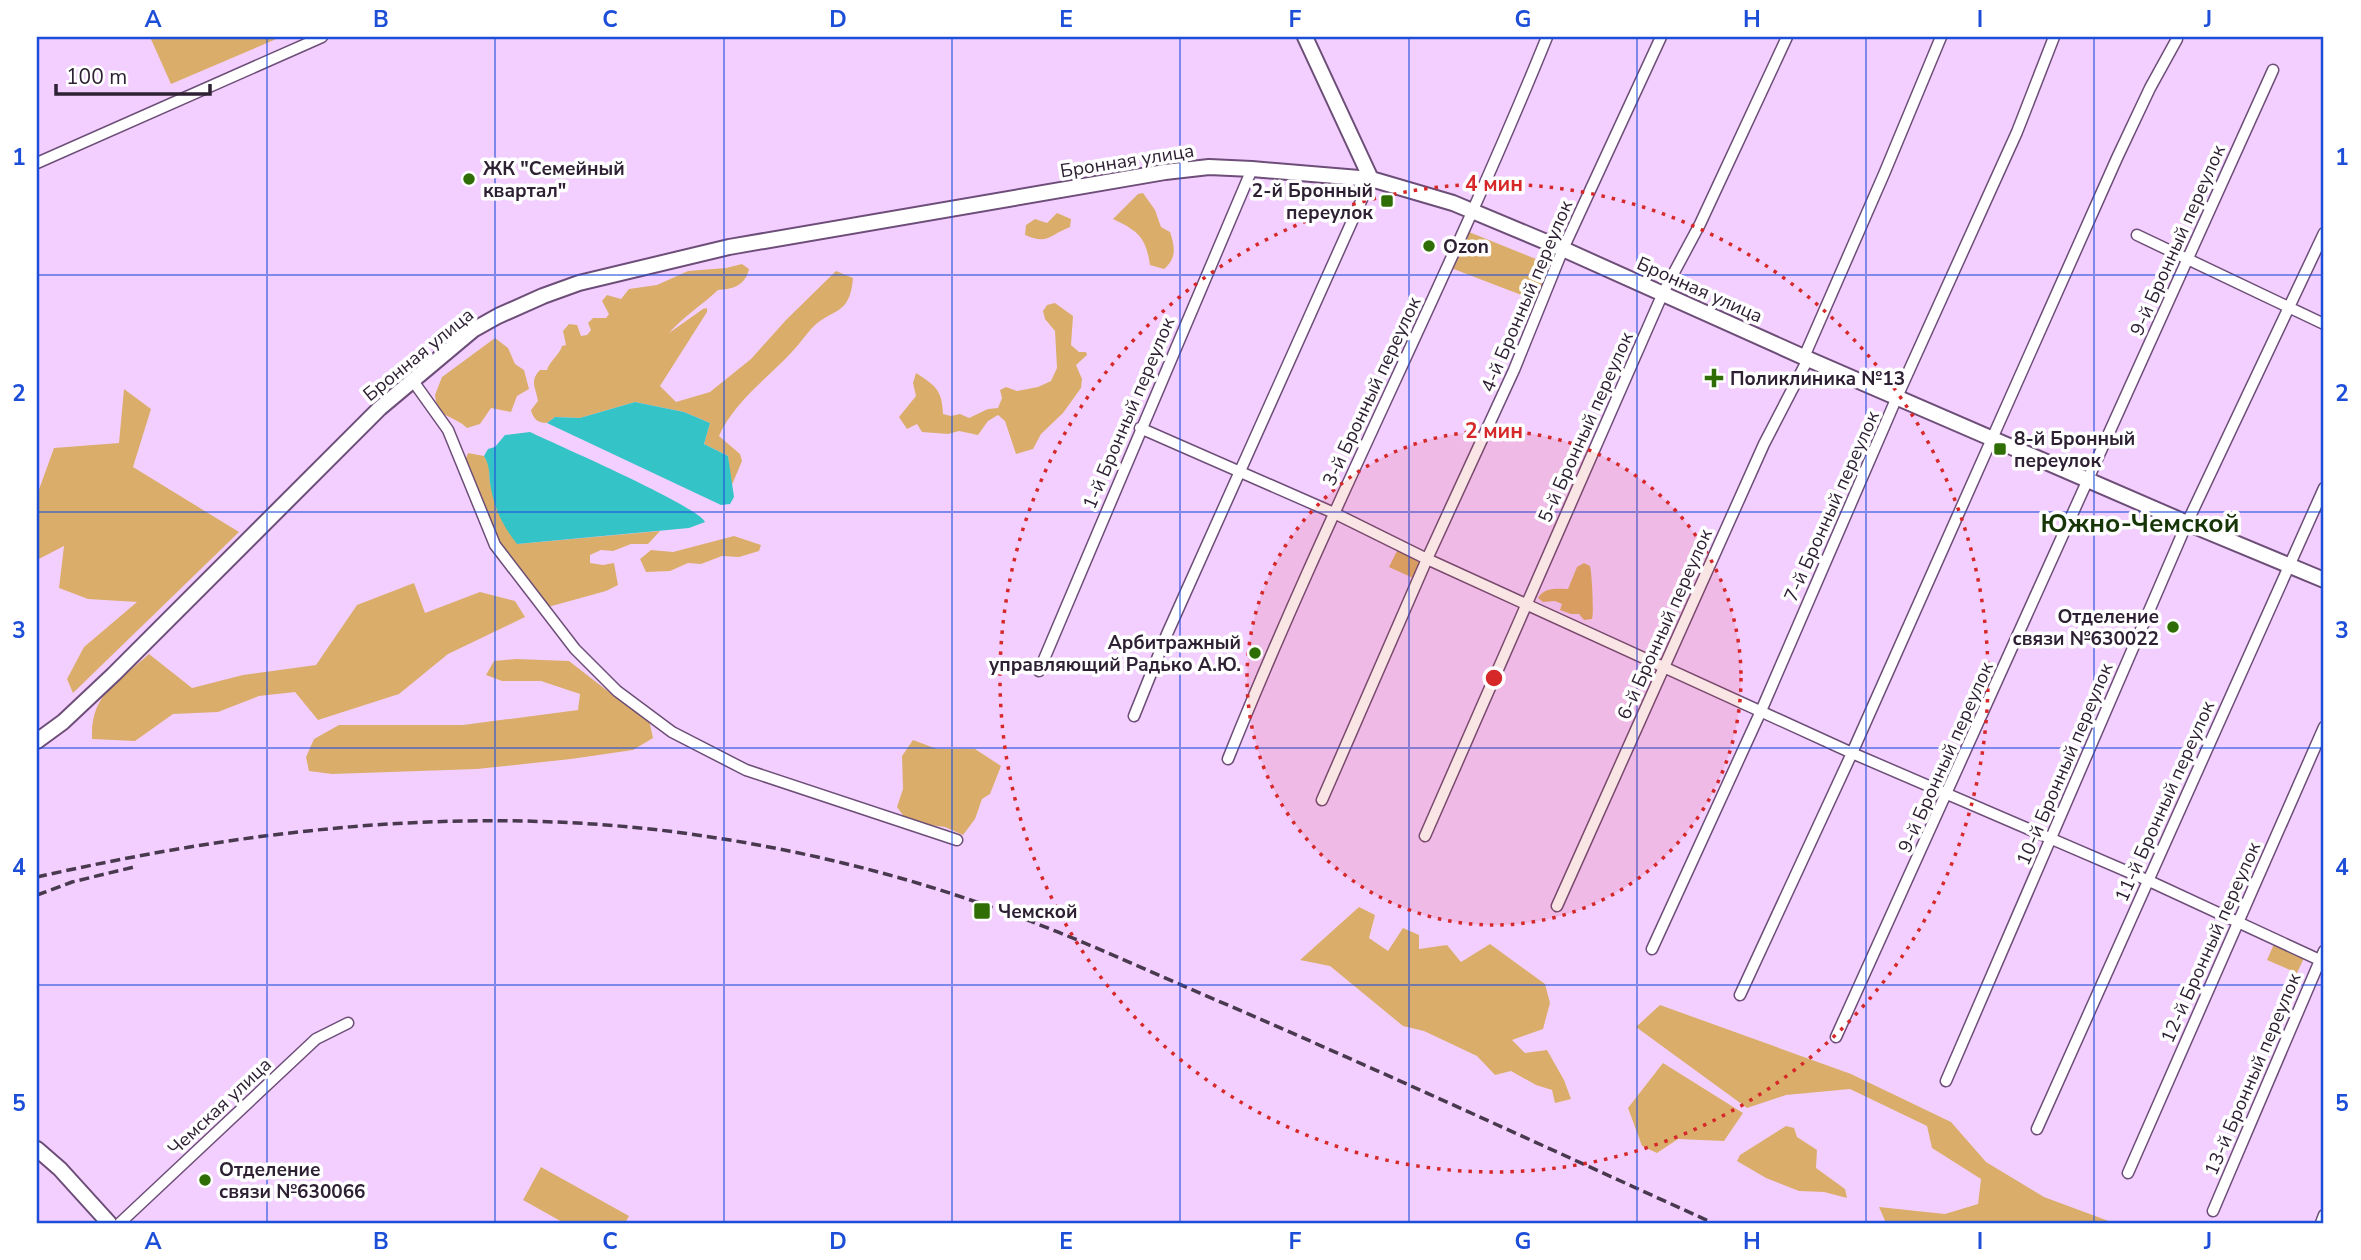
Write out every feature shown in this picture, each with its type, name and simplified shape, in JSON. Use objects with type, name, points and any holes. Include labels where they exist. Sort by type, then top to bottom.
[{"type":"street","points":[[37,163],[322,37]]},
{"type":"street","points":[[1134,716],[1167,635],[1371,179],[1305,37]]},
{"type":"street","name":"3-й Бронный переулок","points":[[1228,759],[1334,513],[1474,212],[1547,37]]},
{"type":"street","name":"4-й Бронный переулок","points":[[1322,800],[1427,559],[1514,370],[1563,249],[1661,37]]},
{"type":"street","name":"5-й Бронный переулок","points":[[1424,836],[1663,293],[1700,224],[1787,37]]},
{"type":"street","name":"6-й Бронный переулок","points":[[1557,906],[1764,444],[1806,358],[1941,37]]},
{"type":"street","name":"7-й Бронный переулок","points":[[1652,949],[1761,711],[2017,132],[2054,37]]},
{"type":"street","points":[[1740,995],[1852,753],[2117,158],[2177,39]]},
{"type":"street","name":"9-й Бронный переулок","points":[[1836,1037],[2273,69]]},
{"type":"street","name":"Бронная улица","points":[[37,741],[63,722],[114,674],[380,408],[473,330],[498,316],[546,295],[629,270],[740,245],[1165,172],[1209,167],[1371,179],[1428,195],[1474,212],[2089,481],[2324,580]]},
{"type":"street","name":"1-й Бронный переулок","points":[[1039,671],[1252,169]]},
{"type":"street","name":"10-й Бронный переулок","points":[[1946,1081],[2187,523],[2324,233]]},
{"type":"street","points":[[2137,235],[2324,324]]},
{"type":"street","points":[[413,381],[448,430],[495,545],[575,649],[617,691],[672,732],[746,770],[957,840]]},
{"type":"street","points":[[1140,428],[1334,513],[1427,559],[1852,753],[2147,880],[2237,923],[2323,958]]},
{"type":"street","name":"11-й Бронный переулок","points":[[2037,1129],[2324,488]]},
{"type":"street","name":"12-й Бронный переулок","points":[[2128,1173],[2324,727]]},
{"type":"street","name":"13-й Бронный переулок","points":[[2213,1211],[2323,958]]},
{"type":"street","name":"Чемская улица","points":[[120,1223],[316,1038],[348,1023]]},
{"type":"street","points":[[37,1149],[60,1169],[109,1223]]},
{"type":"street","points":[[2321,1223],[2324,1215]]},
{"type":"shaded area","points":[[150,37],[281,37],[171,84]]},
{"type":"shaded area","points":[[1143,193],[1155,210],[1161,227],[1170,232],[1172,237],[1173,256],[1164,269],[1150,265],[1146,248],[1139,236],[1113,219],[1138,194]]},
{"type":"shaded area","points":[[1057,213],[1071,219],[1070,227],[1044,239],[1025,235],[1026,225],[1035,219],[1047,223]]},
{"type":"shaded area","points":[[1469,232],[1551,265],[1537,301],[1451,268]]},
{"type":"shaded area","points":[[742,264],[749,269],[741,283],[718,290],[669,333],[707,308],[660,386],[676,402],[710,392],[751,359],[836,271],[853,278],[844,305],[811,329],[741,403],[725,424],[719,436],[740,454],[742,461],[731,487],[728,456],[704,444],[710,423],[684,412],[635,402],[580,418],[555,417],[547,423],[535,418],[531,410],[538,401],[534,385],[537,374],[540,370],[547,370],[562,346],[566,345],[563,331],[569,324],[577,325],[581,336],[587,335],[591,330],[588,323],[593,318],[606,318],[609,314],[602,301],[607,295],[621,299],[629,289],[657,285],[688,271]]},
{"type":"shaded area","points":[[1055,303],[1073,316],[1071,345],[1087,355],[1076,365],[1082,379],[1081,388],[1063,413],[1041,434],[1033,449],[1016,454],[1005,421],[998,415],[988,421],[978,435],[959,431],[948,434],[922,432],[917,424],[907,429],[899,417],[916,396],[913,383],[916,373],[937,389],[943,414],[960,414],[969,418],[988,409],[998,408],[1002,398],[1000,390],[1006,387],[1017,391],[1051,381],[1057,368],[1055,331],[1045,319],[1043,311],[1047,305]]},
{"type":"shaded area","points":[[495,338],[508,348],[515,364],[524,370],[529,389],[517,396],[511,412],[491,408],[480,424],[467,428],[437,409],[435,395],[442,377]]},
{"type":"shaded area","points":[[124,389],[151,409],[133,467],[239,532],[73,693],[67,679],[84,647],[137,602],[88,599],[59,588],[64,546],[37,560],[37,495],[54,448],[119,443]]},
{"type":"shaded area","points":[[635,402],[684,412],[710,423],[704,444],[728,456],[734,497],[730,504],[721,505],[547,423],[555,417],[580,418]]},
{"type":"shaded area","points":[[530,432],[653,490],[705,522],[689,528],[517,544],[496,508],[484,456],[488,449],[495,447],[505,435]]},
{"type":"shaded area","points":[[468,453],[484,456],[489,465],[490,484],[517,544],[660,531],[648,544],[631,544],[590,555],[590,563],[614,563],[618,585],[606,591],[548,607],[493,534],[464,464]]},
{"type":"shaded area","points":[[734,536],[761,545],[759,551],[739,557],[722,556],[701,564],[688,563],[670,571],[646,572],[640,559],[651,550],[673,552]]},
{"type":"shaded area","points":[[1398,549],[1421,560],[1413,578],[1389,567]]},
{"type":"shaded area","points":[[1584,563],[1590,566],[1591,570],[1592,619],[1584,620],[1579,614],[1560,610],[1562,604],[1555,601],[1543,602],[1538,598],[1547,590],[1568,589],[1577,567]]},
{"type":"shaded area","points":[[414,583],[425,613],[480,592],[515,601],[525,617],[448,654],[399,694],[318,720],[295,692],[259,696],[218,712],[173,714],[135,741],[92,739],[96,711],[101,700],[117,681],[149,654],[192,688],[243,675],[316,665],[357,605]]},
{"type":"shaded area","points":[[494,661],[569,661],[627,706],[648,715],[653,738],[633,750],[477,769],[332,774],[309,771],[306,757],[314,739],[339,725],[463,725],[578,710],[580,694],[541,681],[502,681],[486,675]]},
{"type":"shaded area","points":[[913,740],[937,749],[975,749],[1001,766],[990,794],[982,799],[975,819],[963,835],[945,827],[908,822],[897,807],[903,789],[902,756]]},
{"type":"shaded area","points":[[1359,907],[1375,915],[1369,938],[1388,951],[1403,928],[1419,935],[1419,949],[1447,945],[1461,962],[1490,944],[1545,984],[1550,1003],[1543,1029],[1512,1040],[1525,1053],[1547,1050],[1571,1099],[1555,1103],[1552,1090],[1536,1085],[1511,1071],[1495,1075],[1477,1056],[1424,1031],[1403,1026],[1330,966],[1300,960]]},
{"type":"shaded area","points":[[2274,944],[2304,958],[2297,973],[2267,960]]},
{"type":"shaded area","points":[[1660,1005],[1851,1074],[1951,1122],[1986,1162],[2044,1197],[2114,1223],[1886,1223],[1879,1207],[1945,1214],[1978,1204],[1981,1179],[1932,1148],[1927,1126],[1850,1089],[1786,1095],[1747,1108],[1636,1027]]},
{"type":"shaded area","points":[[1663,1063],[1743,1113],[1724,1141],[1678,1139],[1657,1153],[1642,1146],[1628,1108]]},
{"type":"shaded area","points":[[1786,1126],[1794,1128],[1797,1137],[1817,1150],[1816,1168],[1845,1189],[1847,1198],[1824,1192],[1799,1191],[1766,1178],[1737,1161],[1740,1155]]},
{"type":"shaded area","points":[[541,1167],[629,1216],[625,1223],[564,1223],[523,1200]]},
{"type":"railway","points":[[37,877],[191,847],[268,836],[424,822],[580,823],[659,830],[824,858],[985,905],[1109,953],[1713,1223]]},
{"type":"railway","points":[[37,895],[72,882],[134,867]]},
{"type":"place","name":"ЖК \"Семейный квартал\"","points":[[469,179]]},
{"type":"place","name":"2-й Бронный переулок","points":[[1387,201]]},
{"type":"place","name":"Ozon","points":[[1429,246]]},
{"type":"place","name":"Поликлиника №13","points":[[1714,378]]},
{"type":"place","name":"8-й Бронный переулок","points":[[2000,449]]},
{"type":"place","name":"Отделение связи №630022","points":[[2173,627]]},
{"type":"place","name":"Арбитражный управляющий Радько А.Ю.","points":[[1255,653]]},
{"type":"place","name":"Чемской","points":[[982,911]]},
{"type":"place","name":"Отделение связи №630066","points":[[205,1180]]},
{"type":"district","name":"Южно-Чемской","points":[[2140,523]]}]
